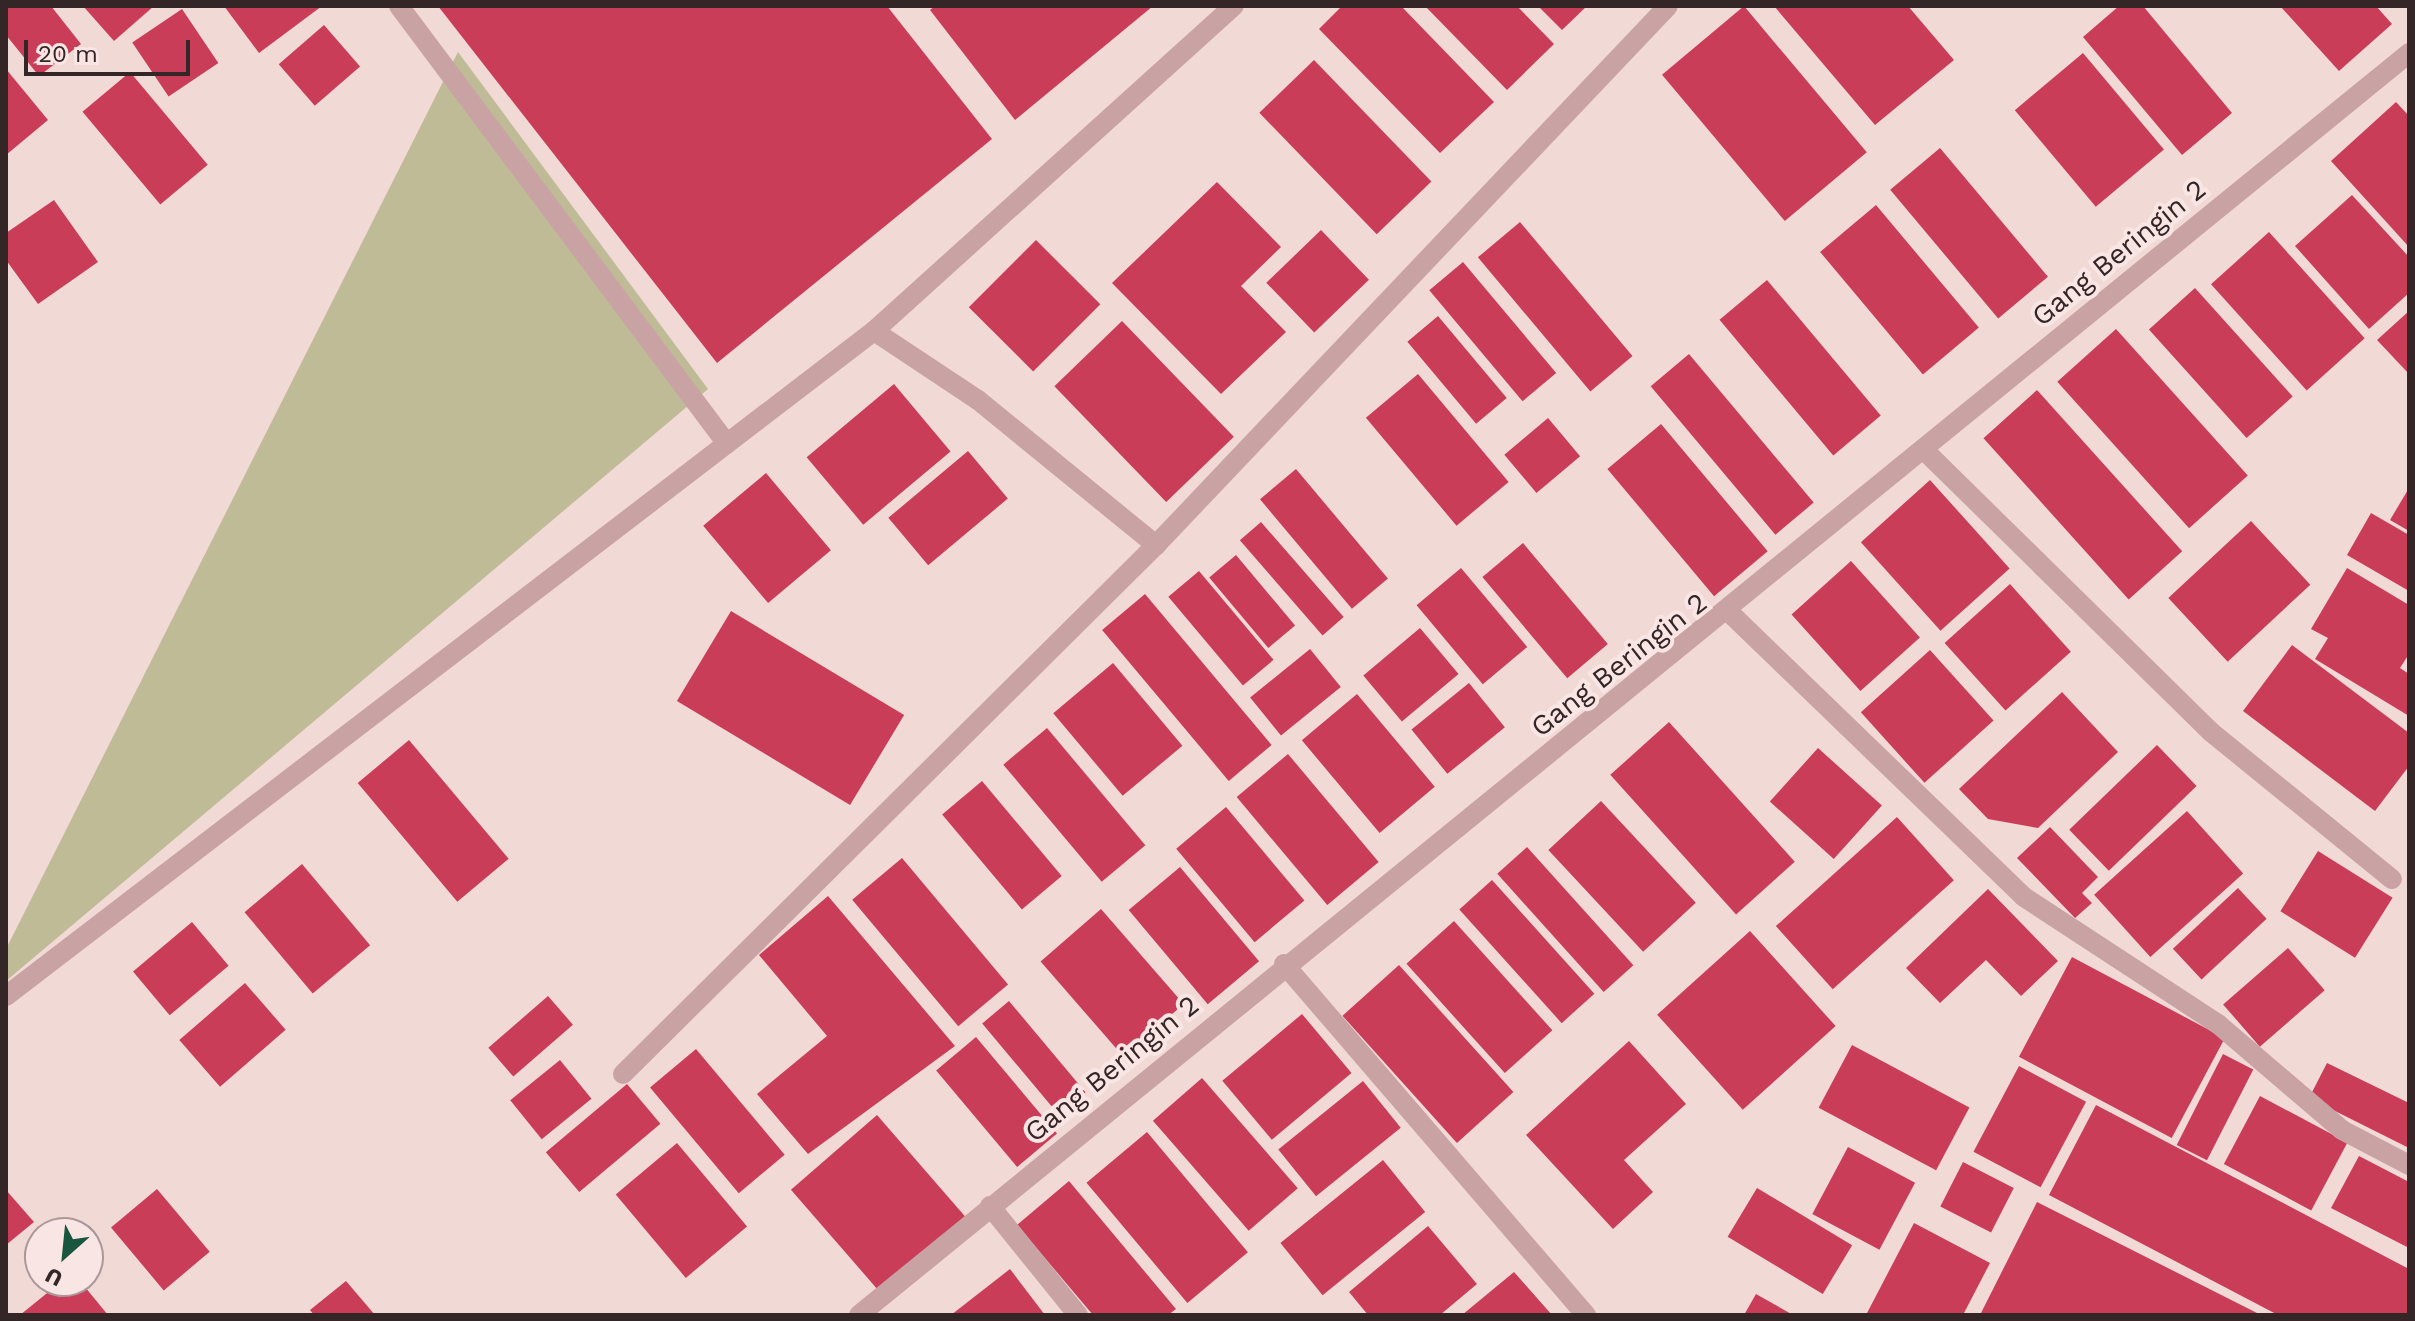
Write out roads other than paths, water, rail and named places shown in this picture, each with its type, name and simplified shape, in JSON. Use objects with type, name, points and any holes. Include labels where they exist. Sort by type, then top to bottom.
[{"type":"street","points":[[399,6],[727,444]]},
{"type":"street","points":[[6,996],[874,331],[1234,6]]},
{"type":"street","points":[[623,1074],[1156,545],[1668,6]]},
{"type":"street","name":"Gang Beringin 2","points":[[859,1315],[1284,964],[1730,613],[1923,449],[2409,53]]},
{"type":"street","points":[[874,331],[978,400],[1156,545]]},
{"type":"street","points":[[1923,449],[2211,732],[2392,879]]},
{"type":"street","points":[[1730,613],[2024,897],[2218,1024],[2342,1130],[2409,1165]]},
{"type":"street","points":[[1284,964],[1586,1315]]},
{"type":"street","points":[[990,1206],[1078,1315]]}]
